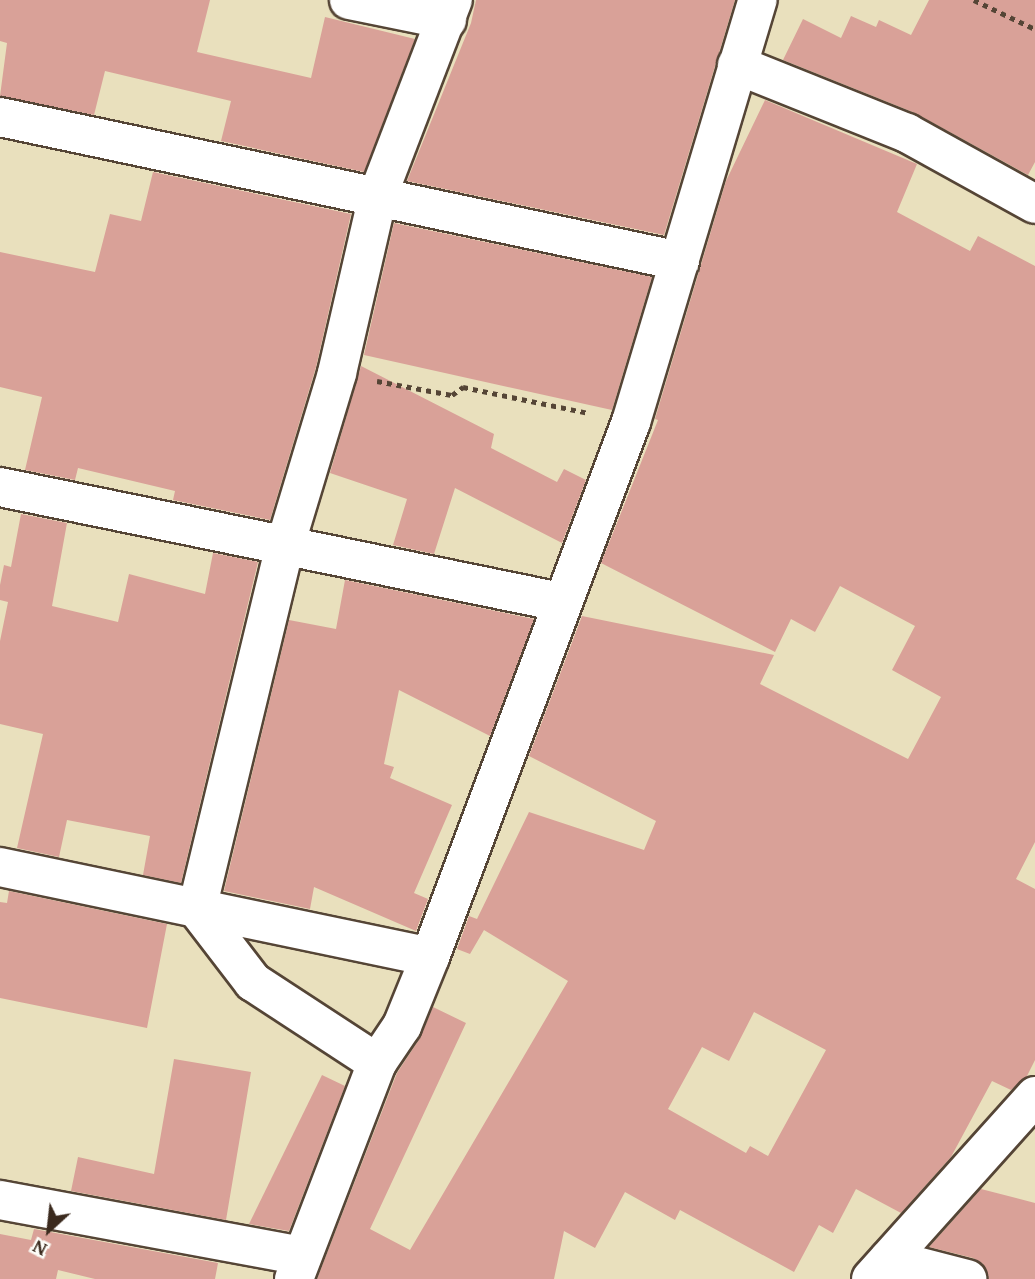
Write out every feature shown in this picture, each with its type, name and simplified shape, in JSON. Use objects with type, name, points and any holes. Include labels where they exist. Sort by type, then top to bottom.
[{"type":"street","points":[[197,909],[284,548],[337,373],[378,195],[450,10],[349,0]]},
{"type":"street","points":[[0,1200],[298,1267],[377,1063],[402,1027],[430,957],[560,602],[631,422],[758,0]]},
{"type":"street","points":[[737,65],[907,132],[1035,204]]},
{"type":"street","points":[[0,117],[680,261]]},
{"type":"street","points":[[0,487],[284,548],[560,602]]},
{"type":"street","points":[[0,867],[430,957]]},
{"type":"street","points":[[197,909],[253,982],[377,1063]]},
{"type":"street","points":[[880,1269],[1035,1096]]},
{"type":"street","points":[[880,1269],[967,1279]]},
{"type":"path","points":[[974,0],[1035,29]]},
{"type":"path","points":[[337,373],[452,395],[463,387],[631,422]]},
{"type":"building","points":[[0,0],[210,0],[197,52],[311,78],[325,17],[415,39],[364,172],[221,141],[231,101],[105,71],[94,115],[0,96],[7,43],[0,41]]},
{"type":"building","points":[[476,0],[735,0],[664,235],[407,181],[471,23]]},
{"type":"building","points":[[929,0],[1035,0],[1035,162],[1028,175],[915,113],[783,60],[803,19],[841,38],[851,16],[876,27],[879,20],[911,35]]},
{"type":"building","points":[[765,100],[917,164],[897,212],[970,251],[978,236],[1035,266],[1035,842],[1016,879],[1035,889],[1035,1060],[1027,1076],[1011,1090],[992,1081],[951,1157],[901,1213],[856,1189],[833,1233],[819,1225],[794,1272],[680,1210],[675,1220],[625,1192],[595,1248],[564,1231],[554,1279],[317,1279],[397,1073],[420,1038],[433,1007],[466,1023],[370,1229],[410,1250],[568,981],[484,930],[470,954],[457,949],[469,916],[477,919],[529,812],[644,850],[656,821],[529,756],[582,616],[774,655],[760,684],[908,759],[941,697],[892,670],[915,626],[840,586],[815,632],[791,619],[775,652],[601,563],[658,420],[655,419],[726,181]],"holes":[[[754,1012],[826,1050],[768,1156],[750,1146],[746,1153],[668,1109],[702,1047],[729,1061]]]},
{"type":"building","points":[[153,172],[351,214],[316,367],[270,520],[173,500],[175,491],[78,468],[75,480],[25,470],[42,397],[0,387],[0,252],[95,272],[110,214],[141,221]]},
{"type":"building","points":[[394,223],[652,277],[612,410],[364,355]]},
{"type":"building","points":[[361,366],[494,434],[491,448],[557,482],[564,469],[586,480],[562,543],[455,488],[434,554],[393,545],[407,499],[330,473]]},
{"type":"building","points":[[21,514],[67,523],[52,606],[118,622],[129,574],[205,594],[213,553],[258,562],[181,883],[143,875],[150,836],[67,820],[59,857],[17,848],[43,734],[0,724],[0,641],[8,602],[0,600],[0,585],[4,565],[11,567]]},
{"type":"building","points":[[345,580],[534,619],[490,736],[399,690],[384,764],[394,767],[390,778],[452,805],[414,893],[428,899],[416,931],[314,887],[310,909],[224,891],[289,620],[336,629]]},
{"type":"building","points":[[9,891],[167,924],[147,1028],[0,998],[0,902],[7,903]]},
{"type":"building","points":[[174,1059],[251,1072],[226,1220],[71,1191],[78,1157],[154,1174]]},
{"type":"building","points":[[322,1075],[345,1086],[289,1231],[249,1224]]},
{"type":"building","points":[[981,1189],[1035,1203],[1035,1279],[988,1279],[983,1264],[973,1258],[929,1247]]},
{"type":"building","points":[[34,1229],[218,1263],[215,1279],[95,1279],[58,1270],[56,1279],[0,1279],[0,1234],[31,1240]]}]
